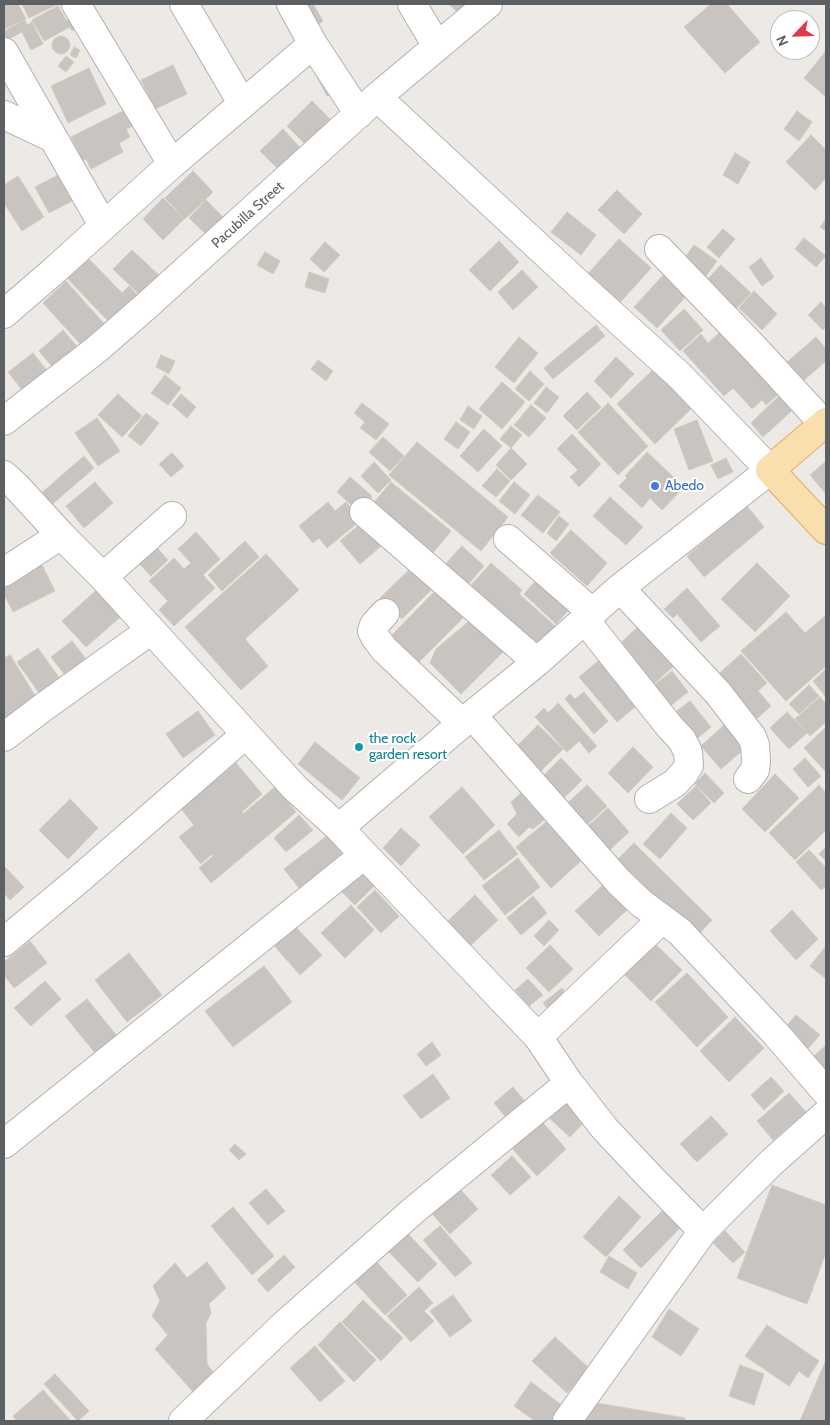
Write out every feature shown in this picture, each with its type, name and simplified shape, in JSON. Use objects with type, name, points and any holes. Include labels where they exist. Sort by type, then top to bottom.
[{"type":"main road","points":[[825,423],[770,470],[826,530]]},
{"type":"street","points":[[76,4],[172,164]]},
{"type":"street","points":[[184,4],[242,103]]},
{"type":"street","points":[[291,4],[313,44],[368,106],[578,284],[680,376],[770,470],[620,588],[537,662],[339,828]]},
{"type":"street","points":[[412,4],[437,46]]},
{"type":"street","name":"Pacubilla Street","points":[[8,409],[97,349],[368,106],[488,4]]},
{"type":"street","points":[[4,314],[172,164],[313,44]]},
{"type":"street","points":[[4,52],[104,225]]},
{"type":"street","points":[[4,115],[53,138]]},
{"type":"street","points":[[659,249],[825,423]]},
{"type":"street","points":[[4,476],[16,486],[103,577],[296,788],[339,828],[538,1037],[569,1083],[605,1129],[703,1231]]},
{"type":"street","points":[[364,512],[537,662]]},
{"type":"street","points":[[103,577],[172,516]]},
{"type":"street","points":[[4,572],[61,535]]},
{"type":"street","points":[[508,539],[589,616],[669,726],[682,740],[688,752],[689,765],[675,784],[649,799]]},
{"type":"street","points":[[620,588],[718,693],[752,737],[756,745],[756,760],[755,770],[748,779]]},
{"type":"street","points":[[385,612],[374,625],[372,631],[384,649],[467,719],[613,876],[661,920],[680,932],[776,1034],[826,1092]]},
{"type":"street","points":[[4,737],[151,630]]},
{"type":"street","points":[[4,942],[246,734]]},
{"type":"street","points":[[4,1144],[364,855]]},
{"type":"street","points":[[538,1037],[661,920]]},
{"type":"street","points":[[183,1421],[285,1324],[414,1210],[569,1083]]},
{"type":"street","points":[[567,1421],[703,1231],[772,1162],[826,1114]]},
{"type":"building","points":[[18,4],[26,19],[4,29],[4,6]]},
{"type":"building","points":[[22,4],[58,4],[29,18]]},
{"type":"building","points":[[298,4],[313,4],[323,21],[310,30]]},
{"type":"building","points":[[449,4],[476,4],[462,17]]},
{"type":"building","points":[[711,4],[727,4],[760,42],[725,73],[684,27]]},
{"type":"building","points":[[58,6],[66,20],[73,17],[75,29],[72,31],[70,27],[44,41],[32,20]]},
{"type":"building","points":[[25,20],[27,25],[32,22],[43,44],[31,50],[22,32],[7,40],[4,35],[4,31]]},
{"type":"building","points":[[61,36],[67,39],[70,45],[67,51],[61,54],[55,51],[52,45],[55,39]]},
{"type":"building","points":[[74,47],[80,50],[76,58],[70,55]]},
{"type":"building","points":[[826,51],[826,97],[804,78]]},
{"type":"building","points":[[66,56],[74,62],[66,72],[58,66]]},
{"type":"building","points":[[173,65],[187,94],[155,109],[141,80]]},
{"type":"building","points":[[89,68],[106,104],[68,123],[51,86]]},
{"type":"building","points":[[325,73],[335,91],[327,96],[317,77]]},
{"type":"building","points":[[312,101],[336,125],[311,150],[287,126]]},
{"type":"building","points":[[125,110],[133,126],[126,129],[130,137],[119,143],[123,152],[91,169],[86,159],[83,161],[71,137]]},
{"type":"building","points":[[797,111],[812,122],[799,141],[784,129]]},
{"type":"building","points":[[283,129],[305,153],[283,174],[260,151]]},
{"type":"building","points":[[811,135],[826,150],[826,178],[815,190],[786,162]]},
{"type":"building","points":[[735,153],[750,162],[738,184],[723,175]]},
{"type":"building","points":[[193,171],[213,192],[185,219],[165,198]]},
{"type":"building","points":[[60,174],[74,200],[49,213],[35,187]]},
{"type":"building","points":[[18,176],[44,217],[22,231],[4,203],[4,185]]},
{"type":"building","points":[[617,190],[642,214],[624,234],[598,210]]},
{"type":"building","points":[[163,198],[184,219],[163,240],[143,219]]},
{"type":"building","points":[[206,200],[227,221],[210,238],[189,218]]},
{"type":"building","points":[[567,212],[596,235],[581,255],[551,232]]},
{"type":"building","points":[[826,219],[826,231],[820,227]]},
{"type":"building","points":[[723,229],[735,239],[719,258],[707,247]]},
{"type":"building","points":[[804,238],[826,256],[816,267],[795,249]]},
{"type":"building","points":[[619,239],[651,268],[617,306],[585,277]]},
{"type":"building","points":[[499,241],[519,262],[490,291],[469,270]]},
{"type":"building","points":[[325,242],[340,255],[324,272],[310,259]]},
{"type":"building","points":[[694,245],[717,261],[704,279],[682,262]]},
{"type":"building","points":[[132,250],[162,278],[143,298],[113,269]]},
{"type":"building","points":[[265,252],[280,261],[273,274],[257,265]]},
{"type":"building","points":[[87,257],[122,293],[129,286],[139,297],[111,324],[66,277]]},
{"type":"building","points":[[761,258],[774,277],[762,286],[749,267]]},
{"type":"building","points":[[721,265],[751,293],[732,313],[702,285]]},
{"type":"building","points":[[522,270],[538,287],[513,310],[498,292]]},
{"type":"building","points":[[668,270],[690,292],[657,328],[634,307]]},
{"type":"building","points":[[309,272],[329,279],[325,293],[305,287]]},
{"type":"building","points":[[66,281],[106,326],[83,347],[43,303]]},
{"type":"building","points":[[754,291],[777,314],[762,330],[739,308]]},
{"type":"building","points":[[821,302],[826,308],[826,327],[823,330],[808,315]]},
{"type":"building","points":[[684,309],[703,330],[680,351],[661,330]]},
{"type":"building","points":[[596,325],[605,336],[553,379],[544,368]]},
{"type":"building","points":[[725,328],[782,391],[766,405],[762,400],[752,409],[733,388],[724,396],[683,351],[701,334],[708,343]]},
{"type":"building","points":[[63,330],[80,350],[56,371],[39,351]]},
{"type":"building","points":[[519,337],[538,353],[514,383],[495,367]]},
{"type":"building","points":[[816,337],[826,349],[826,361],[795,388],[779,369]]},
{"type":"building","points":[[33,353],[52,377],[27,396],[8,372]]},
{"type":"building","points":[[161,355],[175,361],[169,374],[156,367]]},
{"type":"building","points":[[616,357],[634,374],[611,398],[594,381]]},
{"type":"building","points":[[318,360],[333,371],[326,381],[311,369]]},
{"type":"building","points":[[658,365],[696,404],[655,444],[617,404]]},
{"type":"building","points":[[530,371],[544,384],[529,401],[515,389]]},
{"type":"building","points":[[165,375],[181,388],[168,405],[151,393]]},
{"type":"building","points":[[502,382],[525,402],[502,429],[479,409]]},
{"type":"building","points":[[546,387],[559,397],[547,413],[534,403]]},
{"type":"building","points":[[784,391],[798,405],[763,437],[751,423]]},
{"type":"building","points":[[587,392],[601,407],[577,430],[563,416]]},
{"type":"building","points":[[118,394],[142,416],[122,437],[98,415]]},
{"type":"building","points":[[181,394],[196,407],[187,418],[172,405]]},
{"type":"building","points":[[362,403],[389,424],[376,440],[360,428],[365,422],[354,413]]},
{"type":"building","points":[[608,403],[648,446],[618,475],[578,432]]},
{"type":"building","points":[[531,405],[546,418],[529,437],[514,425]]},
{"type":"building","points":[[468,406],[482,416],[474,429],[460,420]]},
{"type":"building","points":[[146,413],[159,423],[141,446],[128,436]]},
{"type":"building","points":[[97,418],[120,451],[98,466],[75,433]]},
{"type":"building","points":[[697,420],[713,461],[689,470],[674,429]]},
{"type":"building","points":[[456,422],[470,432],[458,449],[444,439]]},
{"type":"building","points":[[511,426],[522,435],[511,448],[500,439]]},
{"type":"building","points":[[484,429],[502,446],[478,472],[460,456]]},
{"type":"building","points":[[572,434],[601,464],[579,487],[570,477],[578,470],[557,449]]},
{"type":"building","points":[[383,437],[404,456],[390,471],[369,452]]},
{"type":"building","points":[[417,442],[508,517],[481,551],[389,475]]},
{"type":"building","points":[[511,448],[527,464],[511,480],[496,465]]},
{"type":"building","points":[[647,452],[684,487],[662,510],[650,498],[642,508],[619,486],[627,478],[625,476]]},
{"type":"building","points":[[172,453],[184,466],[171,477],[159,464]]},
{"type":"building","points":[[84,456],[94,468],[48,508],[38,496]]},
{"type":"building","points":[[726,458],[733,472],[718,479],[711,465]]},
{"type":"building","points":[[826,461],[826,494],[810,475]]},
{"type":"building","points":[[374,462],[391,480],[378,493],[361,476]]},
{"type":"building","points":[[497,469],[510,481],[496,497],[482,486]]},
{"type":"building","points":[[350,477],[372,496],[359,512],[337,492]]},
{"type":"building","points":[[95,482],[113,503],[84,528],[66,506]]},
{"type":"building","points":[[391,482],[451,531],[431,555],[371,506]]},
{"type":"building","points":[[514,482],[530,495],[515,514],[499,501]]},
{"type":"building","points":[[538,495],[560,512],[543,533],[521,515]]},
{"type":"building","points":[[610,497],[643,527],[626,545],[593,516]]},
{"type":"building","points":[[328,502],[335,511],[346,502],[361,520],[327,548],[319,538],[313,543],[299,526]]},
{"type":"building","points":[[747,506],[764,527],[704,577],[687,556]]},
{"type":"building","points":[[559,516],[569,524],[556,541],[547,533]]},
{"type":"building","points":[[366,519],[386,542],[360,564],[340,541]]},
{"type":"building","points":[[571,530],[607,563],[587,586],[550,553]]},
{"type":"building","points":[[196,532],[220,559],[203,575],[215,588],[174,626],[159,610],[168,601],[149,581],[174,558],[184,569],[191,563],[178,549]]},
{"type":"building","points":[[245,541],[259,557],[222,591],[208,575]]},
{"type":"building","points":[[152,542],[168,560],[151,576],[134,558]]},
{"type":"building","points":[[462,546],[484,566],[464,589],[441,569]]},
{"type":"building","points":[[266,554],[299,590],[245,639],[268,666],[241,690],[185,627]]},
{"type":"building","points":[[41,563],[55,591],[13,612],[4,594],[4,581]]},
{"type":"building","points":[[491,563],[522,590],[519,594],[555,626],[533,652],[465,592]]},
{"type":"building","points":[[757,563],[790,596],[755,632],[721,599]]},
{"type":"building","points":[[414,565],[435,586],[402,619],[380,598]]},
{"type":"building","points":[[541,575],[573,605],[556,624],[524,594]]},
{"type":"building","points":[[441,585],[468,613],[412,669],[385,642]]},
{"type":"building","points":[[101,586],[125,613],[86,647],[62,621]]},
{"type":"building","points":[[687,588],[720,626],[701,642],[677,614],[673,618],[664,609]]},
{"type":"building","points":[[786,612],[805,633],[826,615],[826,666],[786,701],[741,651]]},
{"type":"building","points":[[474,617],[506,649],[461,694],[430,663],[436,649]]},
{"type":"building","points":[[642,623],[678,662],[647,690],[612,651]]},
{"type":"building","points":[[72,641],[90,664],[69,680],[51,657]]},
{"type":"building","points":[[38,648],[62,682],[42,697],[17,662]]},
{"type":"building","points":[[741,654],[767,683],[758,691],[771,706],[752,723],[713,679]]},
{"type":"building","points":[[10,655],[39,702],[4,724],[4,658]]},
{"type":"building","points":[[604,656],[642,701],[617,722],[579,677]]},
{"type":"building","points":[[826,669],[826,697],[813,681]]},
{"type":"building","points":[[672,671],[688,692],[665,710],[649,689]]},
{"type":"building","points":[[809,685],[819,696],[799,714],[789,704]]},
{"type":"building","points":[[584,692],[608,721],[594,734],[565,699],[570,694],[575,699]]},
{"type":"building","points":[[820,697],[826,704],[826,722],[810,736],[795,719]]},
{"type":"building","points":[[690,701],[711,727],[688,746],[666,719]]},
{"type":"building","points":[[558,703],[597,746],[589,753],[579,741],[567,752],[535,717],[544,708],[548,713]]},
{"type":"building","points":[[198,711],[215,735],[183,758],[166,734]]},
{"type":"building","points":[[787,712],[807,733],[789,749],[770,728]]},
{"type":"building","points":[[538,725],[563,749],[532,780],[516,747]]},
{"type":"building","points":[[724,725],[744,749],[721,769],[701,746]]},
{"type":"building","points":[[826,727],[826,772],[804,748]]},
{"type":"building","points":[[315,742],[360,778],[342,800],[298,764]]},
{"type":"building","points":[[633,747],[653,767],[628,793],[608,773]]},
{"type":"building","points":[[561,758],[582,780],[560,802],[539,780]]},
{"type":"building","points":[[805,758],[821,776],[808,787],[793,769]]},
{"type":"building","points":[[236,763],[262,794],[242,812],[243,814],[276,786],[296,812],[211,883],[199,868],[213,856],[212,854],[201,864],[179,837],[194,825],[178,805],[219,771],[222,775]]},
{"type":"building","points":[[705,773],[724,793],[714,803],[695,784]]},
{"type":"building","points":[[775,774],[799,798],[765,832],[742,809]]},
{"type":"building","points":[[587,785],[607,806],[579,832],[559,811]]},
{"type":"building","points":[[819,785],[826,793],[826,830],[795,860],[769,833]]},
{"type":"building","points":[[696,786],[711,803],[693,820],[677,804]]},
{"type":"building","points":[[462,787],[495,825],[463,854],[429,817]]},
{"type":"building","points":[[522,792],[546,818],[533,829],[529,827],[519,837],[507,824],[517,814],[511,802]]},
{"type":"building","points":[[70,799],[98,828],[68,859],[39,830]]},
{"type":"building","points":[[608,808],[629,832],[601,858],[579,834]]},
{"type":"building","points":[[671,813],[687,828],[660,859],[643,844]]},
{"type":"building","points":[[299,815],[313,830],[286,852],[274,838]]},
{"type":"building","points":[[546,822],[581,861],[551,888],[516,847]]},
{"type":"building","points":[[401,828],[420,845],[401,866],[383,848]]},
{"type":"building","points":[[499,830],[518,854],[484,880],[465,857]]},
{"type":"building","points":[[328,835],[342,854],[299,888],[284,869]]},
{"type":"building","points":[[634,843],[712,920],[697,936],[611,866]]},
{"type":"building","points":[[826,847],[826,861],[819,854]]},
{"type":"building","points":[[809,850],[826,868],[826,886],[821,890],[796,862]]},
{"type":"building","points":[[518,858],[540,887],[505,915],[482,886]]},
{"type":"building","points":[[4,866],[24,887],[10,900],[4,893]]},
{"type":"building","points":[[364,866],[379,881],[355,905],[340,890]]},
{"type":"building","points":[[605,883],[629,908],[599,936],[575,911]]},
{"type":"building","points":[[375,890],[399,916],[381,933],[357,907]]},
{"type":"building","points":[[475,895],[498,920],[469,947],[446,923]]},
{"type":"building","points":[[533,896],[547,913],[521,935],[507,918]]},
{"type":"building","points":[[351,905],[374,930],[345,958],[321,933]]},
{"type":"building","points":[[792,910],[818,939],[796,960],[770,931]]},
{"type":"building","points":[[549,920],[559,930],[544,946],[534,936]]},
{"type":"building","points":[[292,923],[322,955],[300,975],[271,942]]},
{"type":"building","points":[[651,940],[682,970],[651,1001],[621,971]]},
{"type":"building","points":[[30,941],[47,963],[14,988],[4,975],[4,962]]},
{"type":"building","points":[[550,945],[573,969],[549,992],[526,968]]},
{"type":"building","points":[[826,946],[826,979],[810,966]]},
{"type":"building","points":[[129,953],[162,995],[127,1022],[95,980]]},
{"type":"building","points":[[264,966],[292,1002],[233,1047],[205,1011]]},
{"type":"building","points":[[687,973],[728,1017],[697,1047],[655,1002]]},
{"type":"building","points":[[528,979],[543,995],[529,1006],[515,990]]},
{"type":"building","points":[[45,981],[61,999],[31,1026],[14,1008]]},
{"type":"building","points":[[562,988],[572,1001],[554,1016],[543,1003]]},
{"type":"building","points":[[87,999],[117,1036],[96,1054],[65,1016]]},
{"type":"building","points":[[796,1015],[820,1035],[804,1053],[780,1033]]},
{"type":"building","points":[[735,1017],[764,1048],[729,1082],[700,1051]]},
{"type":"building","points":[[432,1042],[441,1055],[426,1066],[417,1054]]},
{"type":"building","points":[[826,1045],[826,1076],[811,1059]]},
{"type":"building","points":[[433,1074],[450,1098],[421,1119],[403,1096]]},
{"type":"building","points":[[771,1077],[784,1091],[764,1110],[751,1095]]},
{"type":"building","points":[[513,1087],[528,1105],[509,1121],[494,1103]]},
{"type":"building","points":[[789,1093],[806,1112],[773,1140],[757,1121]]},
{"type":"building","points":[[567,1097],[589,1117],[570,1137],[548,1117]]},
{"type":"building","points":[[711,1116],[728,1134],[697,1162],[680,1144]]},
{"type":"building","points":[[538,1117],[566,1149],[537,1176],[508,1144]]},
{"type":"building","points":[[235,1144],[246,1154],[239,1160],[229,1150]]},
{"type":"building","points":[[512,1156],[531,1177],[510,1195],[491,1175]]},
{"type":"building","points":[[772,1185],[826,1205],[826,1252],[807,1304],[737,1278]]},
{"type":"building","points":[[459,1188],[478,1209],[450,1234],[428,1209]]},
{"type":"building","points":[[266,1189],[285,1211],[268,1225],[249,1203]]},
{"type":"building","points":[[619,1196],[641,1217],[606,1257],[583,1237]]},
{"type":"building","points":[[233,1207],[274,1256],[252,1275],[211,1226]]},
{"type":"building","points":[[665,1208],[683,1225],[641,1268],[623,1250]]},
{"type":"building","points":[[440,1226],[472,1263],[455,1277],[423,1240]]},
{"type":"building","points":[[404,1230],[437,1264],[418,1282],[385,1248]]},
{"type":"building","points":[[725,1231],[745,1252],[733,1263],[713,1243]]},
{"type":"building","points":[[284,1255],[295,1267],[268,1292],[257,1280]]},
{"type":"building","points":[[371,1256],[407,1295],[385,1315],[349,1276]]},
{"type":"building","points":[[609,1256],[637,1273],[628,1289],[600,1272]]},
{"type":"building","points":[[207,1262],[226,1288],[209,1304],[211,1313],[206,1323],[207,1364],[217,1377],[195,1394],[155,1349],[168,1335],[152,1316],[160,1301],[153,1286],[175,1263],[187,1278]]},
{"type":"building","points":[[419,1287],[433,1303],[424,1311],[434,1321],[411,1342],[387,1316]]},
{"type":"building","points":[[453,1295],[472,1321],[450,1337],[430,1311]]},
{"type":"building","points":[[363,1300],[403,1338],[381,1361],[342,1322]]},
{"type":"building","points":[[669,1309],[699,1329],[681,1356],[652,1337]]},
{"type":"building","points":[[340,1322],[376,1360],[354,1382],[318,1345]]},
{"type":"building","points":[[767,1325],[819,1361],[808,1378],[799,1371],[789,1386],[745,1356]]},
{"type":"building","points":[[555,1337],[590,1369],[567,1393],[532,1361]]},
{"type":"building","points":[[315,1346],[345,1381],[320,1402],[290,1368]]},
{"type":"building","points":[[826,1360],[826,1421],[800,1421]]},
{"type":"building","points":[[740,1365],[764,1374],[754,1405],[729,1396]]},
{"type":"building","points":[[55,1374],[89,1411],[78,1421],[44,1384]]},
{"type":"building","points":[[531,1382],[563,1406],[553,1421],[535,1421],[514,1406]]},
{"type":"building","points":[[43,1390],[71,1421],[17,1421],[13,1416]]},
{"type":"building","points":[[585,1401],[685,1418],[685,1421],[581,1421]]},
{"type":"place","name":"Abedo","points":[[655,486]]},
{"type":"place","name":"the rock garden resort","points":[[359,747]]}]
